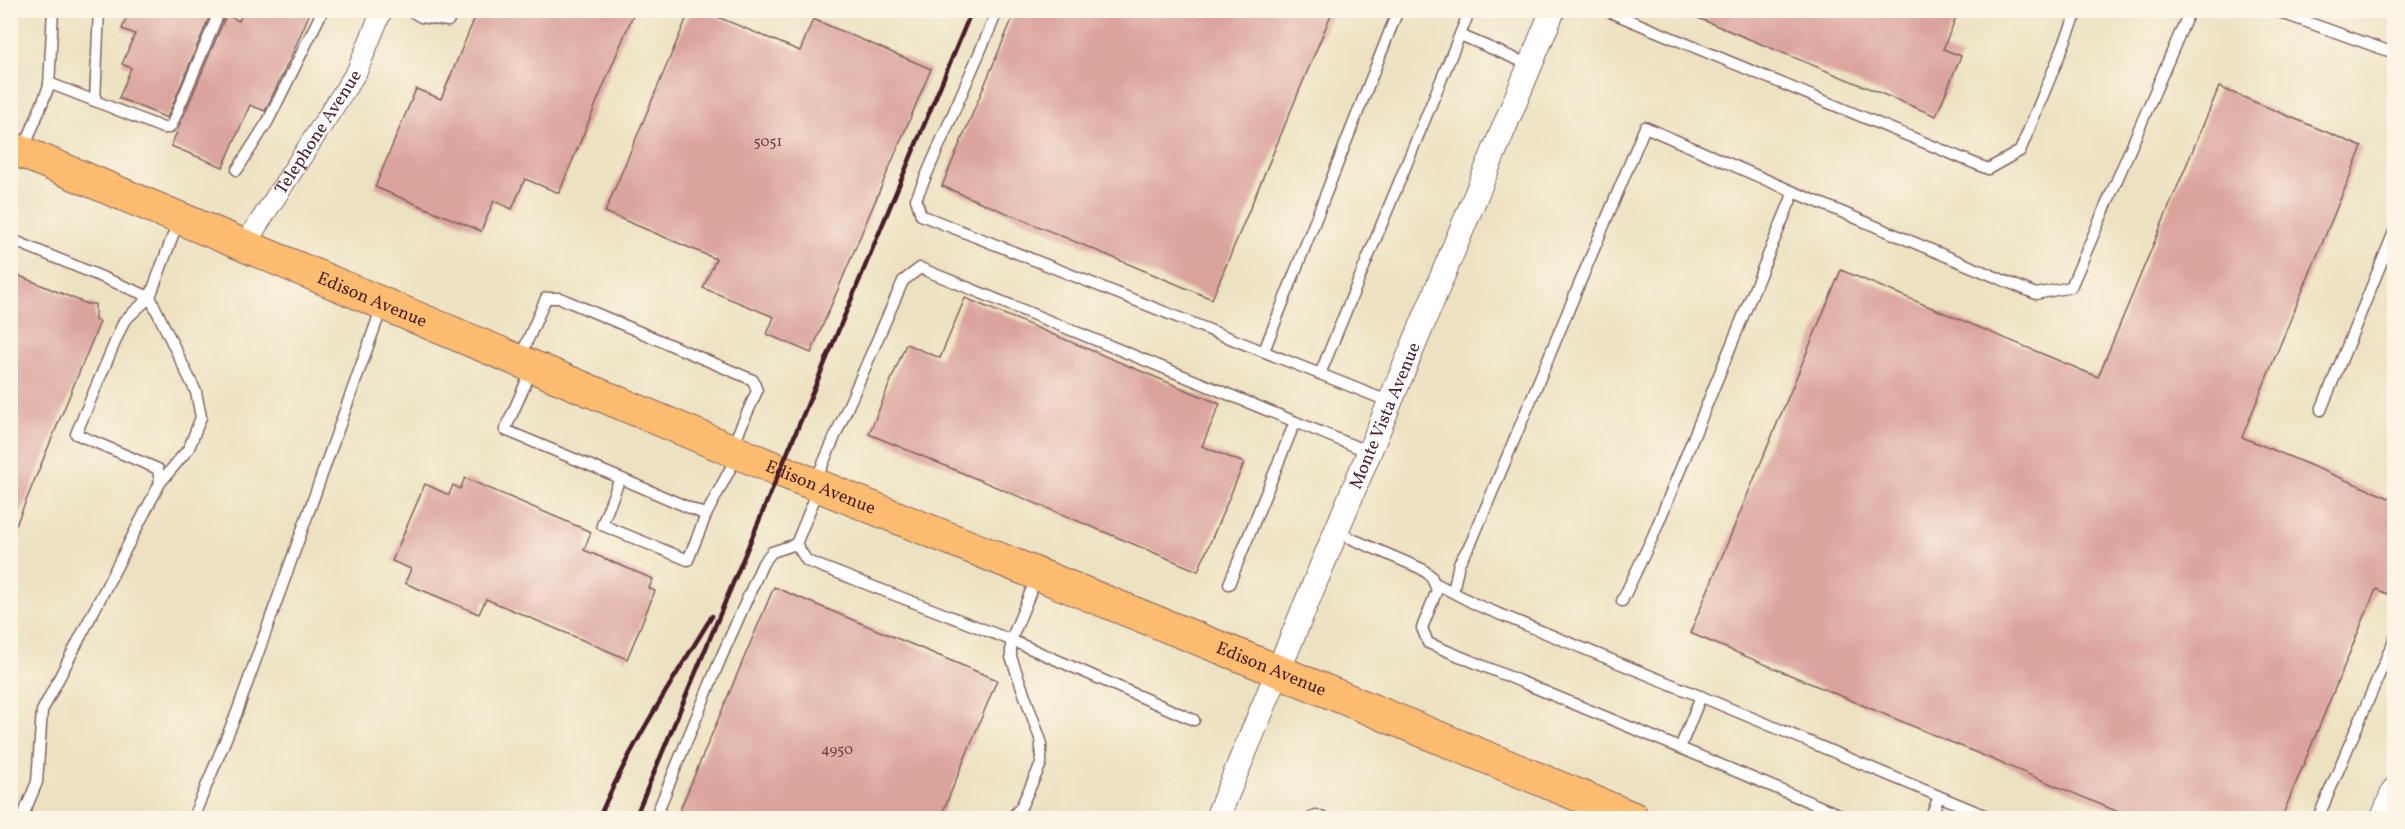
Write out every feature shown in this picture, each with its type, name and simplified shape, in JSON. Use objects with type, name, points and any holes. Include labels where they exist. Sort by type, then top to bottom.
[{"type":"main road","name":"Edison Avenue","points":[[17,150],[734,452],[1278,671],[1633,819]]},
{"type":"street","name":"Telephone Avenue","points":[[244,246],[357,71],[382,10]]},
{"type":"street","name":"Monte Vista Avenue","points":[[1217,819],[1553,10]]},
{"type":"lane","points":[[17,150],[49,83],[54,10]]},
{"type":"lane","points":[[95,101],[99,10]]},
{"type":"lane","points":[[49,83],[163,128],[169,128],[220,10]]},
{"type":"lane","points":[[237,170],[268,121],[323,10]]},
{"type":"lane","points":[[409,10],[421,17],[448,21],[456,10]]},
{"type":"lane","points":[[998,10],[916,199],[921,215],[1390,402]]},
{"type":"lane","points":[[1264,351],[1398,10]]},
{"type":"lane","points":[[1320,374],[1470,10]]},
{"type":"lane","points":[[1605,10],[1631,16],[1988,169],[2020,152],[2078,10]]},
{"type":"lane","points":[[1454,592],[1459,563],[1472,543],[1645,127],[2036,294],[2071,287],[2190,10]]},
{"type":"lane","points":[[2272,10],[2394,53]]},
{"type":"lane","points":[[1460,35],[1530,65]]},
{"type":"lane","points":[[1622,601],[1653,536],[1794,192]]},
{"type":"lane","points":[[160,483],[158,469],[76,434],[124,321],[150,297],[179,218]]},
{"type":"lane","points":[[2321,410],[2394,232]]},
{"type":"lane","points":[[10,239],[150,297],[196,392],[201,417],[189,448],[160,483],[42,711],[37,782],[22,819]]},
{"type":"lane","points":[[796,544],[817,485],[903,281],[920,268],[1369,452]]},
{"type":"lane","points":[[620,478],[602,525],[688,560],[757,391],[753,380],[560,298],[546,298],[506,430],[620,478],[706,515]]},
{"type":"lane","points":[[193,819],[237,712],[383,304]]},
{"type":"lane","points":[[1229,584],[1295,422]]},
{"type":"lane","points":[[1336,532],[1422,569],[1431,576],[1437,590],[1422,628],[1428,644],[1848,819]]},
{"type":"lane","points":[[796,544],[807,561],[1011,640],[1194,720]]},
{"type":"lane","points":[[655,819],[720,660],[763,563],[772,552],[796,544]]},
{"type":"lane","points":[[1011,819],[1021,807],[1041,764],[1041,741],[1011,657],[1011,640],[1038,574]]},
{"type":"lane","points":[[1435,583],[1477,605],[1701,696],[1991,819]]},
{"type":"lane","points":[[2318,819],[2394,640]]},
{"type":"lane","points":[[1680,748],[1701,696]]},
{"type":"lane","points":[[1930,819],[1939,797]]},
{"type":"lane","points":[[1311,819],[1316,815],[1323,819]]},
{"type":"building","points":[[129,10],[205,10],[211,13],[167,118],[119,98],[131,68],[122,64],[135,34],[122,29]]},
{"type":"building","points":[[244,10],[311,10],[265,111],[250,105],[223,167],[171,146],[226,15],[239,21]]},
{"type":"building","points":[[478,10],[635,10],[559,193],[525,179],[512,209],[494,201],[481,231],[375,187],[416,89],[441,99]]},
{"type":"building","points":[[690,10],[701,10],[800,51],[813,19],[931,69],[811,353],[767,334],[774,317],[703,288],[716,259],[605,212]]},
{"type":"building","points":[[1016,10],[1333,10],[1212,299],[942,186]]},
{"type":"building","points":[[1959,10],[1943,49],[1961,56],[1936,116],[1681,11]]},
{"type":"building","points":[[2219,87],[2362,147],[2242,437],[2394,500],[2394,597],[2376,589],[2281,819],[2135,819],[1690,633],[1841,270],[2098,377]]},
{"type":"building","points":[[10,272],[87,304],[95,304],[95,320],[100,322],[11,537]]},
{"type":"building","points":[[965,298],[1220,404],[1202,446],[1244,463],[1198,571],[869,434],[906,344],[940,358]]},
{"type":"building","points":[[465,478],[591,532],[584,550],[653,579],[649,588],[655,591],[627,659],[486,599],[479,614],[405,583],[411,569],[392,561],[425,484],[449,495],[453,485],[460,489]]},
{"type":"building","points":[[774,587],[997,680],[940,819],[676,819]]},
{"type":"railway","points":[[635,818],[972,10]]},
{"type":"railway","points":[[599,818],[637,740],[712,616]]}]
